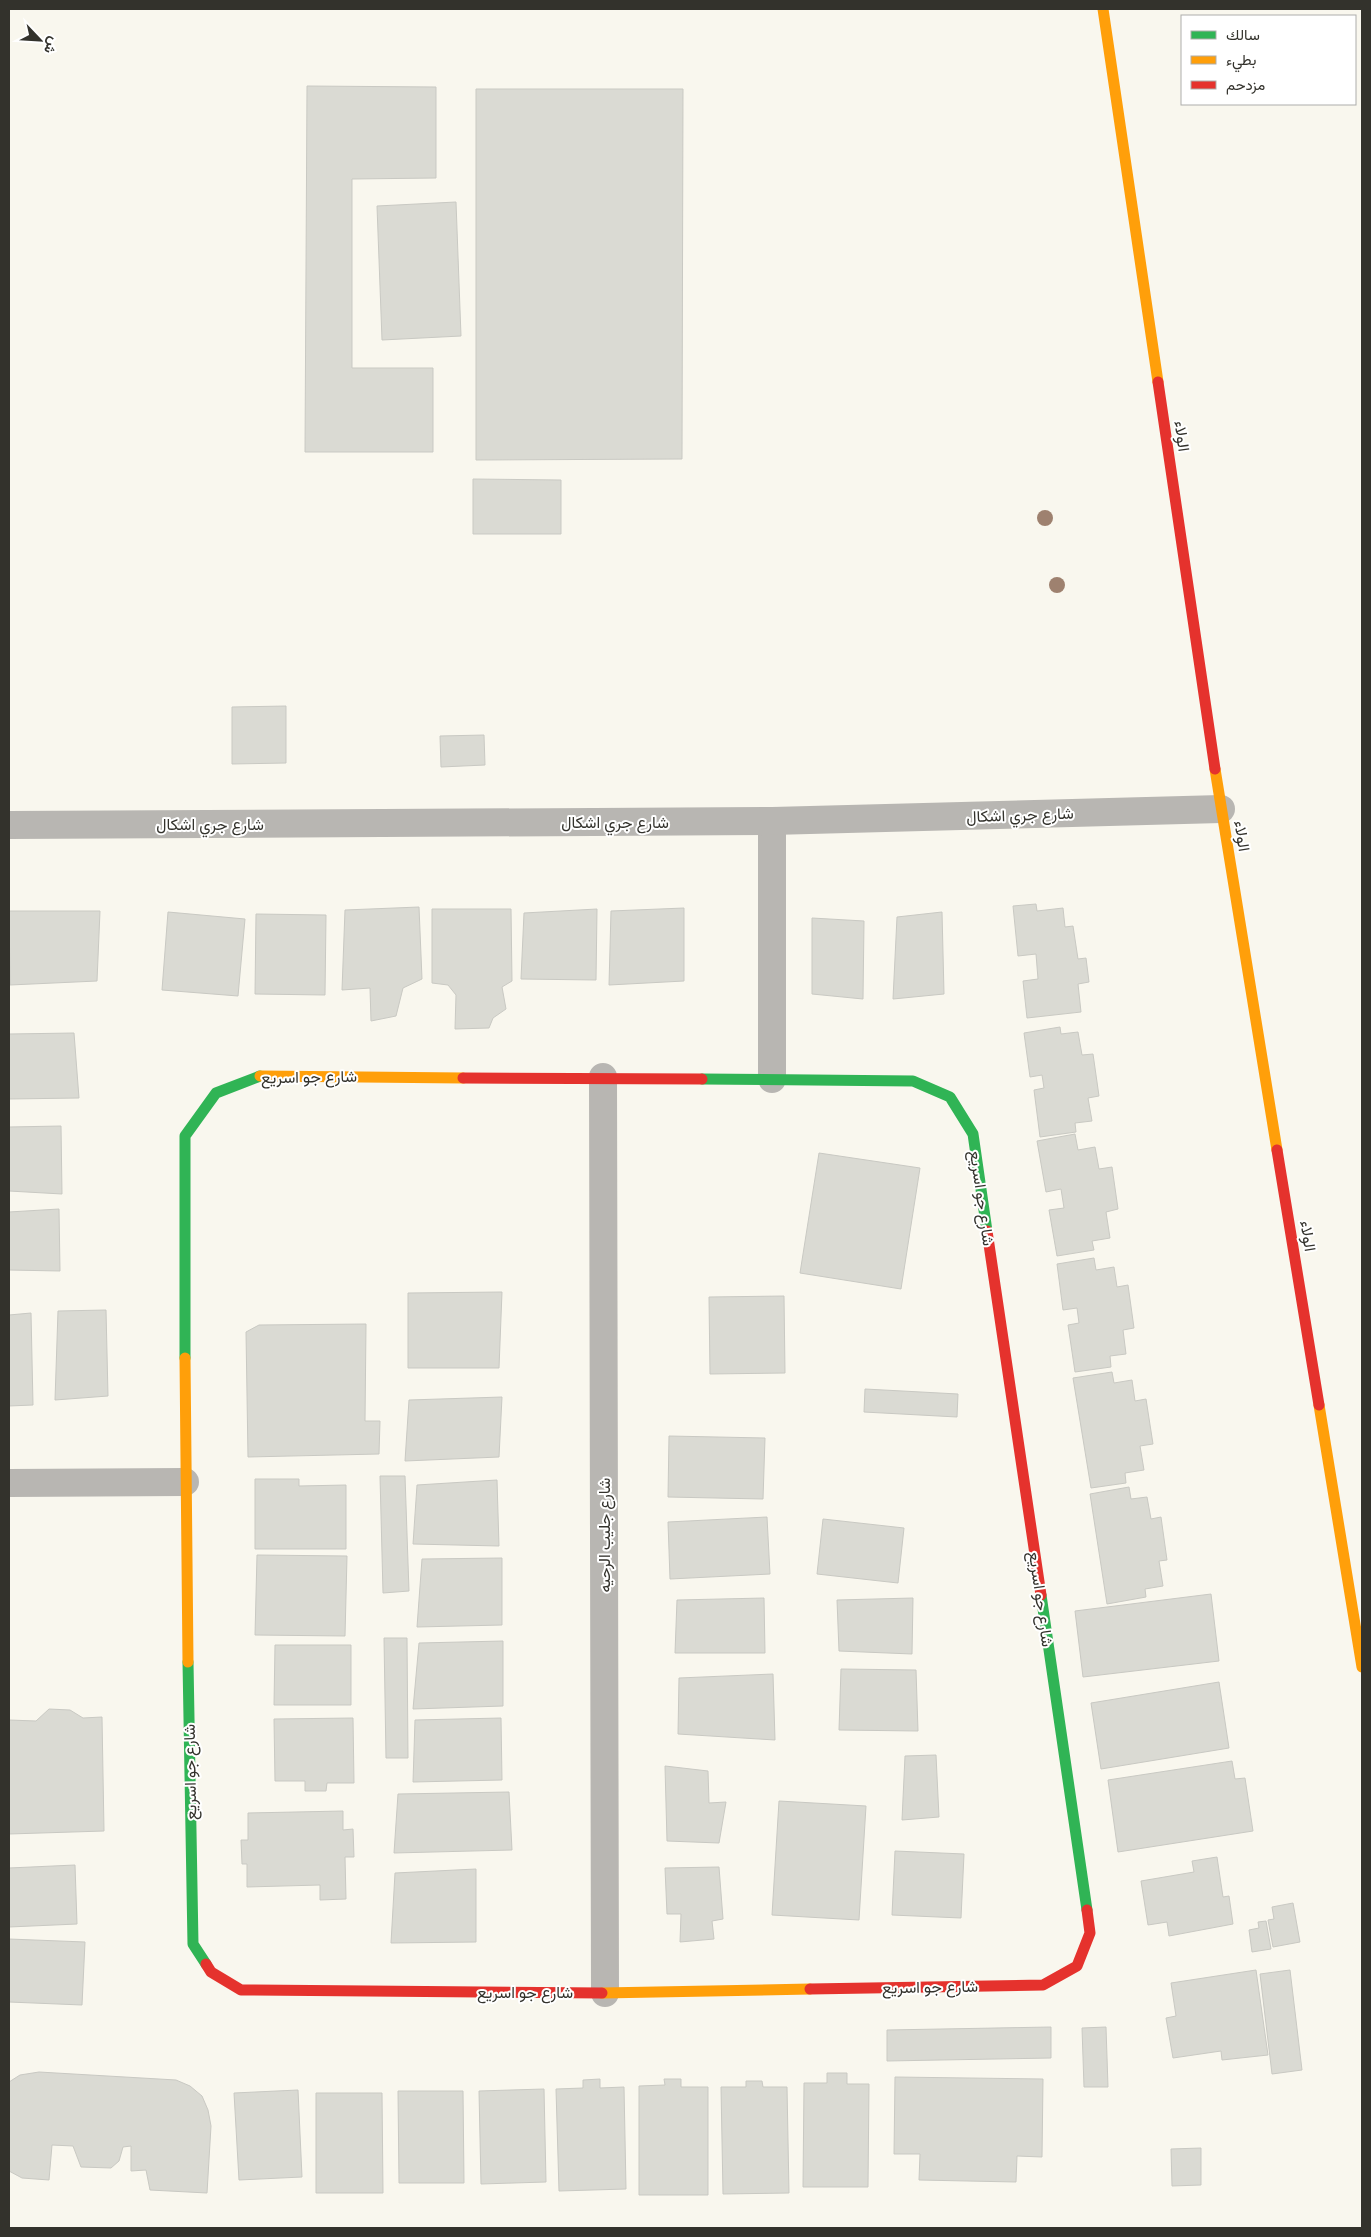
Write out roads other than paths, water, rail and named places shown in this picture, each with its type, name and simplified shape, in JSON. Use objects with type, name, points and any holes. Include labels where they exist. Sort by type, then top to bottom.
[{"type":"street","name":"الولاء","points":[[1103,9],[1221,809],[1362,1667]]},
{"type":"street","name":"شارع جري اشكال","points":[[9,825],[772,822],[1221,809]]},
{"type":"street","points":[[772,822],[772,1079]]},
{"type":"street","name":"شارع جو اسريع","points":[[260,1076],[603,1078],[913,1081],[950,1097],[973,1134],[1090,1933],[1077,1966],[1043,1986],[606,1993],[241,1990],[211,1972],[193,1944],[185,1482],[186,1136],[216,1093],[260,1076]]},
{"type":"street","name":"شارع جليب الرحيه","points":[[603,1078],[606,1993]]},
{"type":"street","points":[[9,1482],[185,1482]]}]
